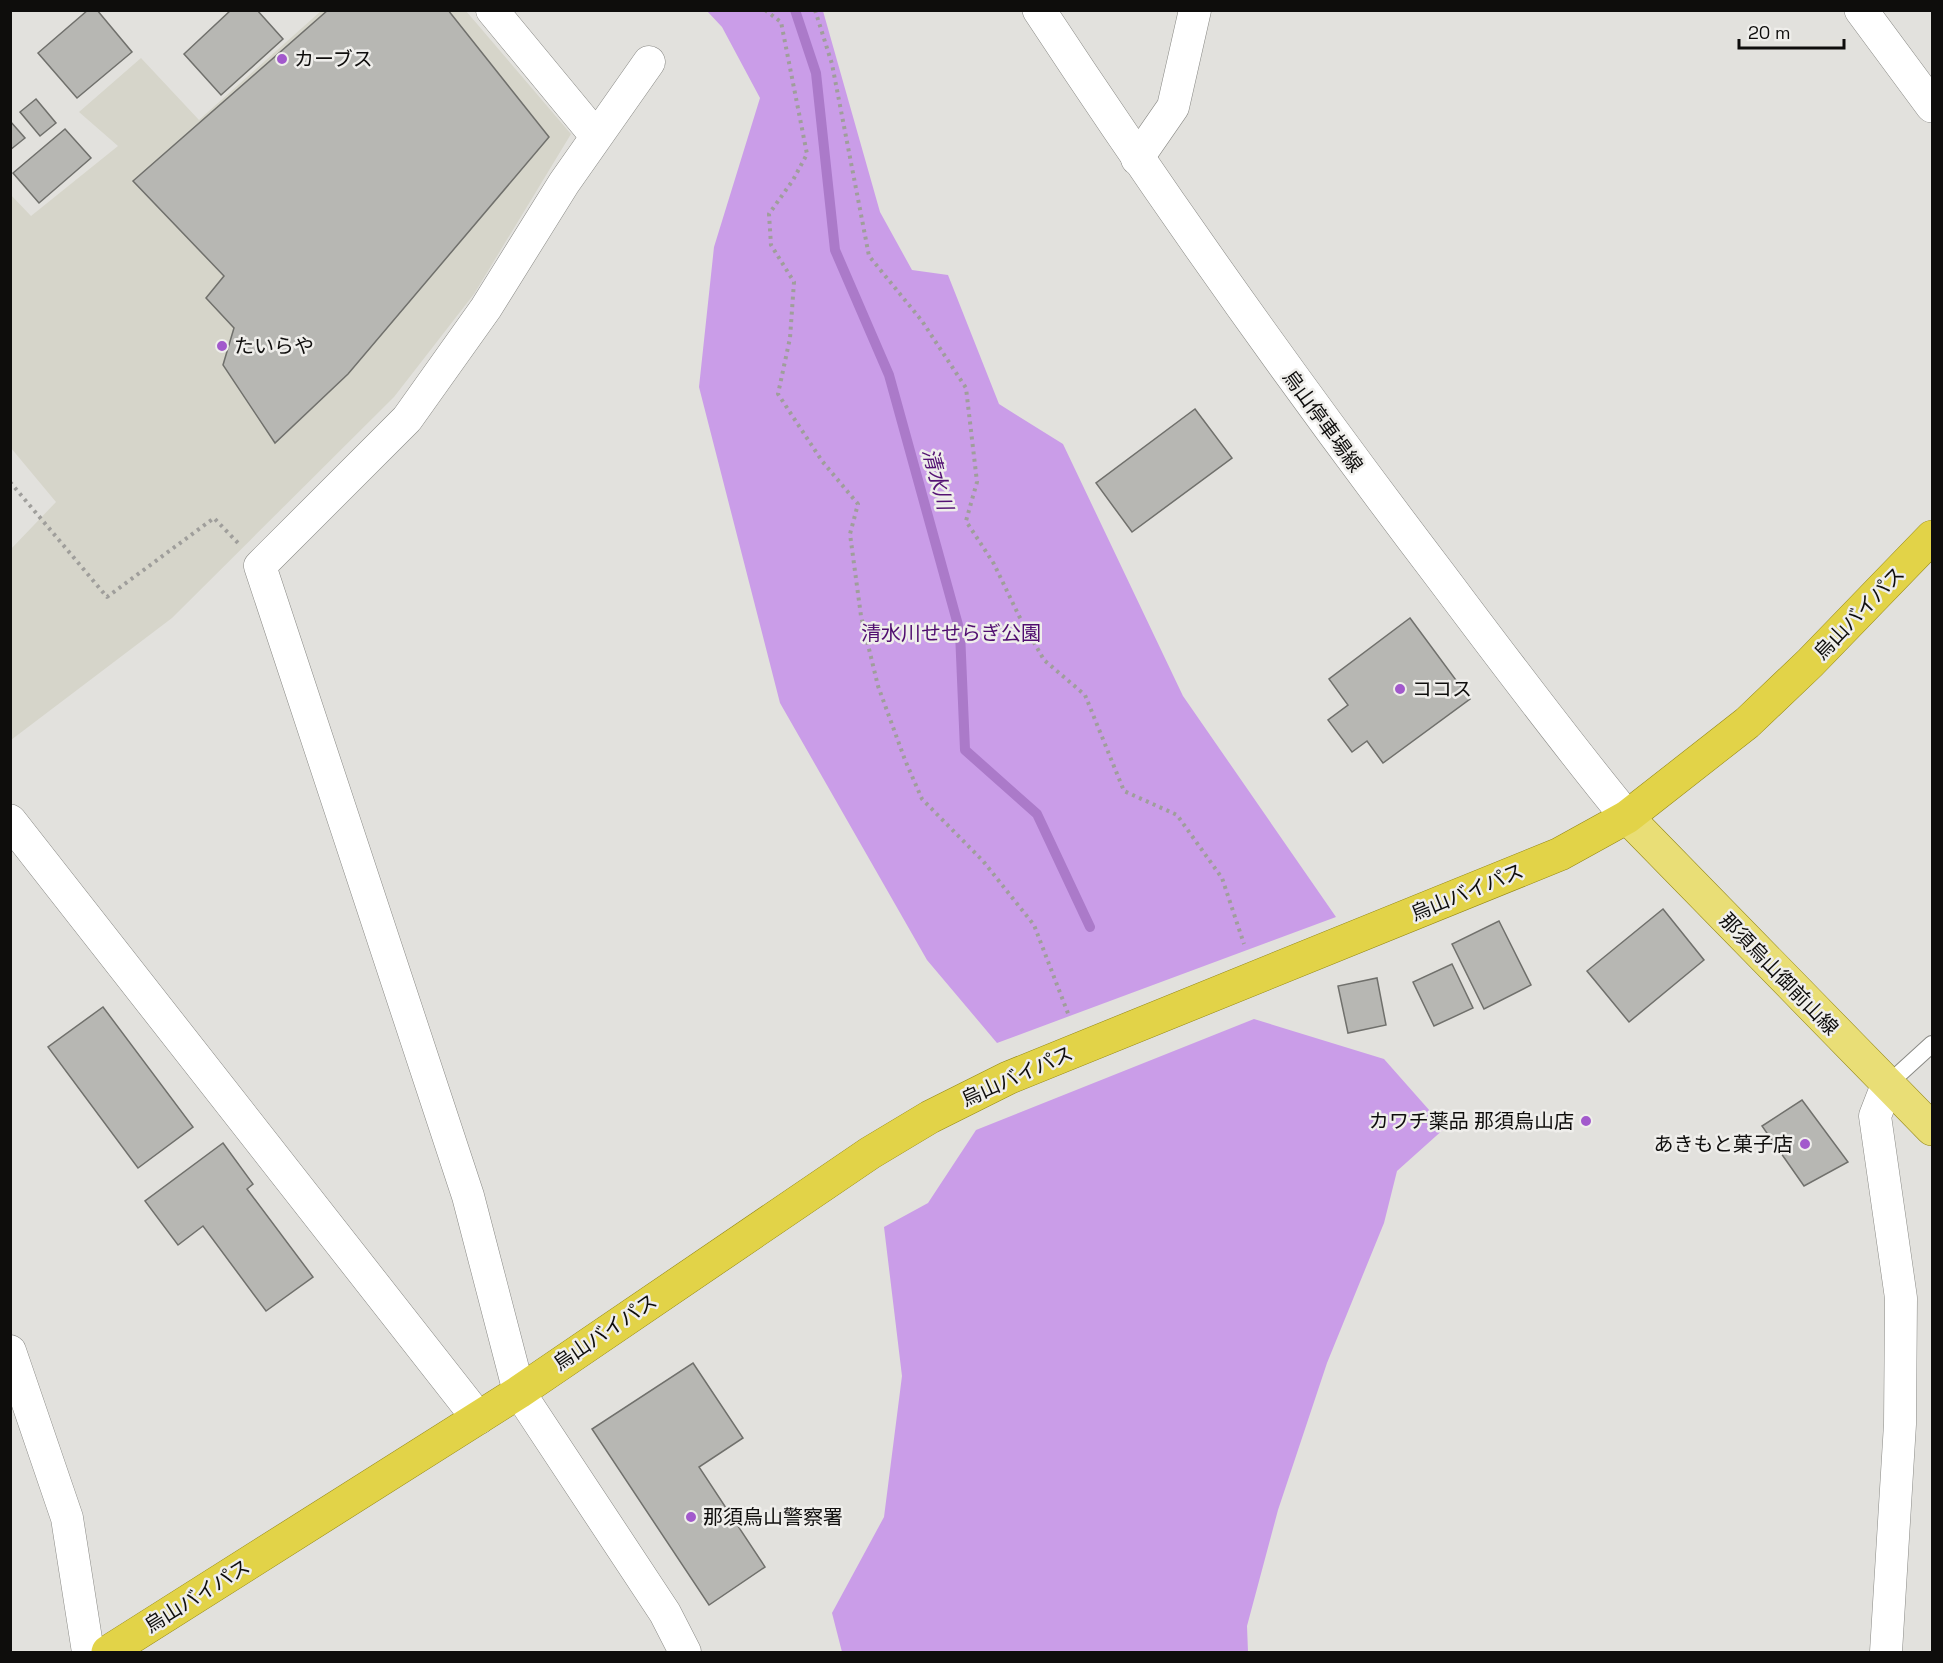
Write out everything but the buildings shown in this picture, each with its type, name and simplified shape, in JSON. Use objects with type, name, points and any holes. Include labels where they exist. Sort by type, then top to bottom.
[{"type":"highway","name":"烏山バイパス","points":[[108,1653],[519,1392],[870,1153],[930,1117],[1008,1077],[1560,854],[1627,817],[1747,723],[1818,655],[1932,537]]},
{"type":"main road","name":"烏山停車場線","points":[[1039,10],[1137,159],[1313,408],[1564,741],[1627,817]]},
{"type":"main road","points":[[1861,10],[1932,106]]},
{"type":"main road","name":"那須烏山御前山線","points":[[1627,817],[1932,1129]]},
{"type":"main road","points":[[10,821],[478,1418]]},
{"type":"street","points":[[492,10],[596,136]]},
{"type":"street","points":[[1137,159],[1173,108],[1195,10]]},
{"type":"street","points":[[649,62],[596,136],[486,308],[407,419],[260,566],[468,1196],[519,1392],[665,1612],[685,1653]]},
{"type":"street","points":[[1886,1653],[1900,1424],[1901,1298],[1875,1116],[1887,1085]]},
{"type":"street","points":[[10,1351],[67,1518],[88,1653]]},
{"type":"lane","points":[[1887,1085],[1932,1044]]},
{"type":"path","points":[[765,10],[781,22],[807,154],[793,180],[769,214],[771,245],[794,282],[789,338],[778,394],[822,461],[858,504],[850,534],[861,616],[878,686],[922,799],[983,861],[1034,925],[1082,1047]]},
{"type":"path","points":[[815,10],[832,64],[869,256],[922,321],[966,388],[977,482],[966,521],[994,564],[1019,616],[1044,660],[1085,695],[1124,791],[1177,815],[1222,878],[1257,977]]},
{"type":"path","points":[[10,482],[79,568],[106,597],[214,518],[260,566]]},
{"type":"shaded area","name":"たいらや","points":[[321,11],[466,11],[571,134],[474,294],[394,397],[172,618],[11,740],[11,549],[56,502],[11,448],[10,194],[31,216],[118,146],[79,112],[141,58],[199,120]]},
{"type":"green space","name":"清水川せせらぎ公園","points":[[707,11],[823,11],[880,212],[912,270],[948,275],[999,404],[1063,444],[1183,696],[1336,917],[997,1043],[927,960],[780,703],[699,387],[714,247],[760,98],[722,27]]},
{"type":"green space","points":[[1254,1019],[1384,1059],[1445,1128],[1397,1171],[1384,1223],[1327,1363],[1278,1510],[1247,1626],[1248,1652],[842,1652],[832,1613],[884,1517],[902,1376],[884,1227],[928,1203],[976,1130]]},
{"type":"waterway","name":"清水川","points":[[795,10],[816,73],[835,250],[889,375],[960,632],[965,750],[1037,814],[1090,927]]},
{"type":"place","name":"カーブス","points":[[282,59]]},
{"type":"place","name":"たいらや","points":[[222,346]]},
{"type":"place","name":"ココス","points":[[1400,689]]},
{"type":"place","name":"カワチ薬品 那須烏山店","points":[[1586,1121]]},
{"type":"place","name":"あきもと菓子店","points":[[1805,1144]]},
{"type":"place","name":"那須烏山警察署","points":[[691,1517]]}]
